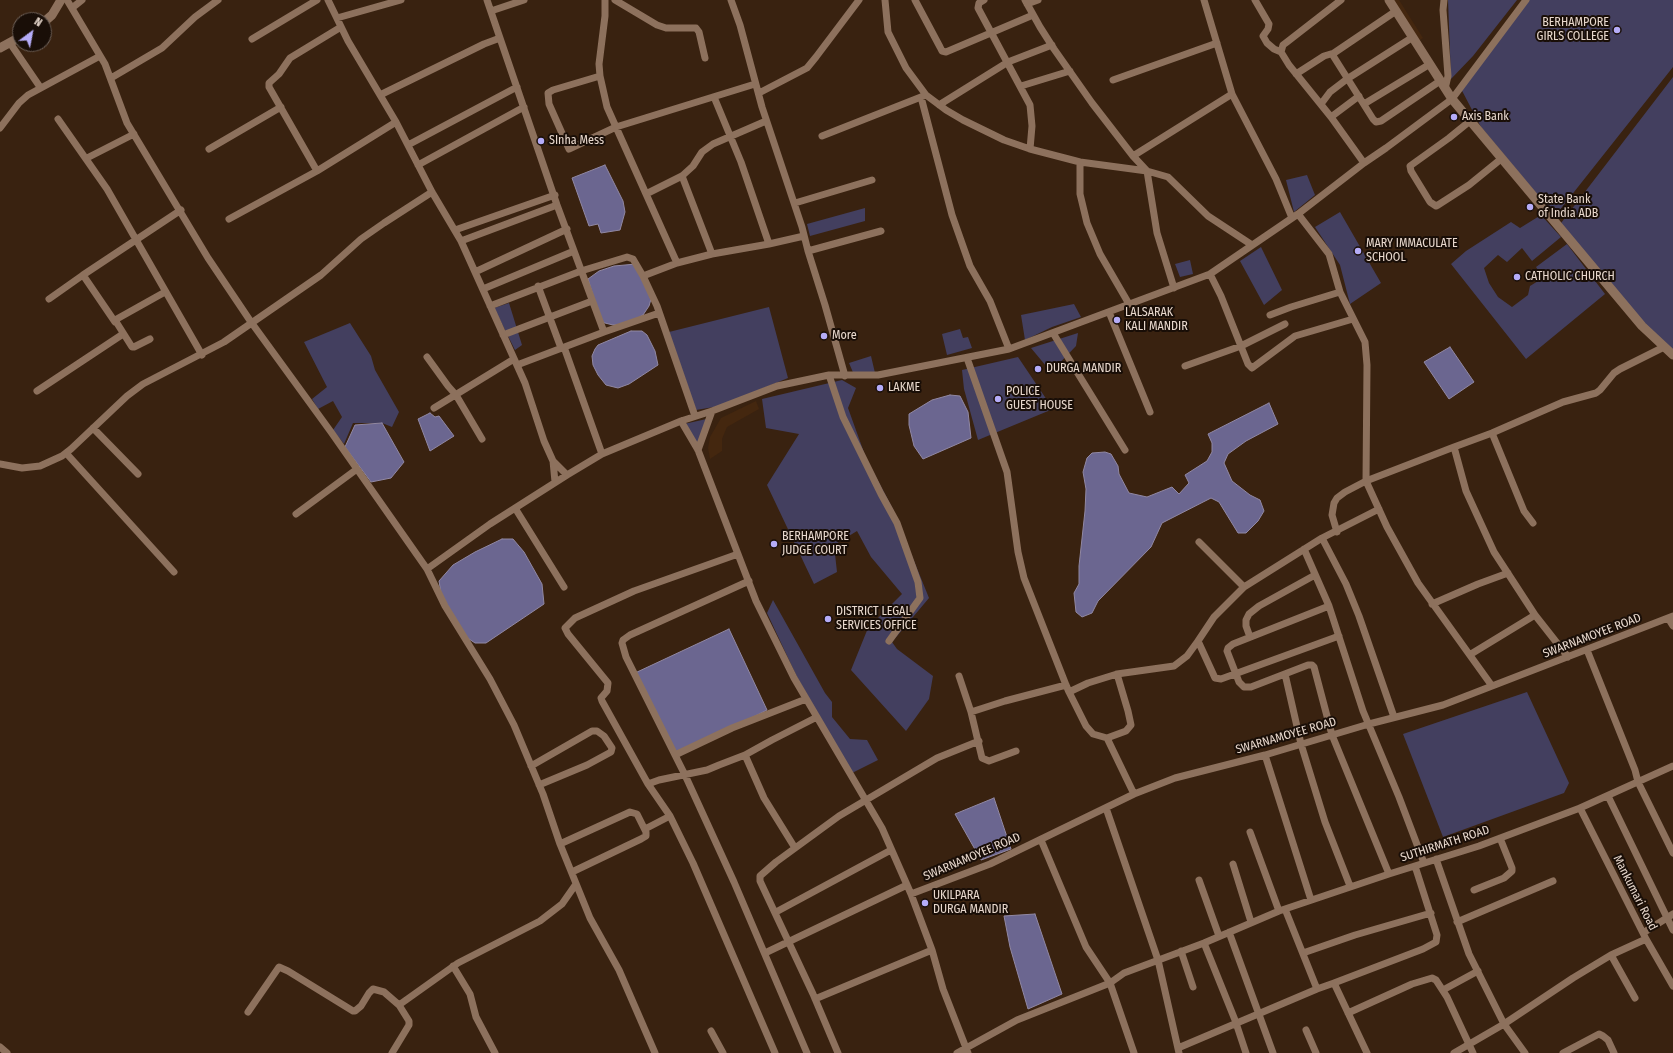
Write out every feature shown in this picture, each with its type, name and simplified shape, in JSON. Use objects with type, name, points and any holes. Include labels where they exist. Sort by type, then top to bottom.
[{"type":"street","points":[[52,15],[61,0]]},
{"type":"street","points":[[67,0],[100,56],[111,78],[123,114],[208,258],[251,322],[427,569],[445,606],[490,679],[514,725],[590,918],[618,970],[655,1053]]},
{"type":"street","points":[[72,8],[82,0]]},
{"type":"street","points":[[111,78],[162,48],[195,17],[218,0]]},
{"type":"street","points":[[252,39],[317,0]]},
{"type":"street","points":[[328,0],[341,27],[396,122],[432,192],[461,240],[516,362],[553,461],[555,482]]},
{"type":"street","points":[[336,18],[401,0]]},
{"type":"street","points":[[487,0],[555,195],[557,205],[604,332]]},
{"type":"street","points":[[490,11],[524,0]]},
{"type":"street","points":[[605,0],[606,16],[600,76],[607,107],[677,263]]},
{"type":"street","points":[[615,0],[657,25],[666,28],[696,28],[699,32],[705,58]]},
{"type":"street","points":[[731,0],[740,25],[766,121],[795,203],[845,376]]},
{"type":"street","points":[[759,93],[806,68],[859,0]]},
{"type":"street","points":[[885,0],[888,32],[891,41],[923,96],[952,216],[970,266],[990,301],[1009,349]]},
{"type":"street","points":[[915,0],[944,52],[1033,15]]},
{"type":"street","points":[[984,0],[979,3],[978,8],[1021,86],[1030,106],[1032,126],[1030,149]]},
{"type":"street","points":[[1038,0],[1026,2],[1052,45],[1092,103],[1133,156],[1147,171],[1157,233],[1174,288]]},
{"type":"street","points":[[1204,0],[1232,94],[1295,216],[1329,254],[1340,292],[1361,333],[1366,350],[1366,481],[1387,527],[1417,581],[1432,604],[1471,654],[1492,686]]},
{"type":"street","points":[[1255,0],[1270,26],[1263,36],[1270,46],[1281,52],[1296,74],[1321,104],[1364,162]]},
{"type":"street","points":[[1281,52],[1283,45],[1341,0]]},
{"type":"street","points":[[1389,0],[1445,89],[1470,121],[1642,326],[1673,355]]},
{"type":"street","points":[[1444,0],[1443,10],[1448,76],[1445,89]]},
{"type":"street","points":[[427,569],[515,508],[602,454],[681,421],[712,411],[777,386],[828,376],[878,376],[1009,349],[1210,274],[1221,268],[1252,244],[1295,216],[1364,162],[1386,148],[1452,98],[1526,0]]},
{"type":"street","points":[[1296,74],[1324,56],[1332,54],[1396,12]]},
{"type":"street","points":[[317,171],[269,87],[270,81],[279,74],[290,58],[341,27]]},
{"type":"street","points":[[1321,104],[1330,92],[1347,79],[1413,37]]},
{"type":"street","points":[[380,95],[484,44],[500,38]]},
{"type":"street","points":[[0,48],[10,43],[40,88]]},
{"type":"street","points":[[1113,80],[1217,43]]},
{"type":"street","points":[[939,105],[1008,62],[1052,45]]},
{"type":"street","points":[[1332,54],[1374,121],[1381,121],[1440,80]]},
{"type":"street","points":[[0,128],[23,99],[40,88],[100,56]]},
{"type":"street","points":[[1364,104],[1430,64]]},
{"type":"street","points":[[1021,86],[1070,71]]},
{"type":"street","points":[[600,76],[550,91],[547,96],[548,104],[569,149],[616,127],[755,84]]},
{"type":"street","points":[[408,145],[517,87]]},
{"type":"street","points":[[1133,156],[1232,94]]},
{"type":"street","points":[[923,96],[963,120],[1004,140],[1030,149],[1080,162],[1147,171],[1168,177],[1208,216],[1252,244]]},
{"type":"street","points":[[822,136],[923,96]]},
{"type":"street","points":[[1331,117],[1359,96]]},
{"type":"street","points":[[714,97],[741,162],[769,244]]},
{"type":"street","points":[[209,149],[281,107]]},
{"type":"street","points":[[418,165],[524,107]]},
{"type":"street","points":[[58,119],[87,158],[114,201],[202,355]]},
{"type":"street","points":[[646,194],[682,176],[693,166],[705,150],[730,136],[766,121]]},
{"type":"street","points":[[1470,121],[1450,138],[1410,166],[1411,171],[1430,202],[1436,206],[1438,205],[1469,185],[1502,159]]},
{"type":"street","points":[[230,219],[317,171],[396,122]]},
{"type":"street","points":[[87,158],[134,134]]},
{"type":"street","points":[[1080,162],[1080,194],[1087,223],[1100,254],[1129,304]]},
{"type":"street","points":[[682,176],[712,254]]},
{"type":"street","points":[[795,203],[872,180]]},
{"type":"street","points":[[0,464],[31,467],[52,461],[66,453],[151,378],[202,355],[224,342],[251,322],[321,276],[361,239],[432,192]]},
{"type":"street","points":[[455,230],[555,195]]},
{"type":"street","points":[[461,240],[557,205]]},
{"type":"street","points":[[49,299],[181,210]]},
{"type":"street","points":[[475,272],[566,229]]},
{"type":"street","points":[[808,252],[881,231]]},
{"type":"street","points":[[643,276],[677,263],[712,254],[804,236]]},
{"type":"street","points":[[483,289],[574,251]]},
{"type":"street","points":[[490,306],[538,286],[581,271],[627,257],[633,259],[643,276],[659,313],[695,416]]},
{"type":"street","points":[[1210,274],[1221,296],[1248,364],[1252,368],[1295,336],[1353,319]]},
{"type":"street","points":[[83,275],[132,347],[150,339]]},
{"type":"street","points":[[538,286],[602,454]]},
{"type":"street","points":[[115,322],[119,316],[165,292]]},
{"type":"street","points":[[1270,315],[1340,292]]},
{"type":"street","points":[[503,335],[592,301]]},
{"type":"street","points":[[1109,312],[1150,412]]},
{"type":"street","points":[[434,408],[516,362],[659,313]]},
{"type":"street","points":[[1185,366],[1241,346],[1285,324]]},
{"type":"street","points":[[1053,333],[1125,450]]},
{"type":"street","points":[[38,391],[122,334]]},
{"type":"street","points":[[1337,532],[1332,515],[1334,503],[1337,498],[1345,492],[1366,481],[1492,433],[1563,402],[1596,393],[1620,369],[1664,347]]},
{"type":"street","points":[[427,357],[456,395],[482,439]]},
{"type":"street","points":[[967,358],[1007,472],[1018,552],[1024,578],[1069,692],[1089,730],[1097,735],[1107,738],[1126,731],[1131,725],[1117,674]]},
{"type":"street","points":[[828,376],[843,417],[897,523],[918,582],[920,598],[889,642]]},
{"type":"street","points":[[698,450],[712,411]]},
{"type":"street","points":[[681,421],[698,450],[756,601],[794,678],[882,828],[911,894],[932,950],[943,989],[967,1050]]},
{"type":"street","points":[[93,428],[138,474]]},
{"type":"street","points":[[1492,433],[1524,511],[1534,523]]},
{"type":"street","points":[[1454,448],[1466,491],[1494,552],[1535,615],[1568,657]]},
{"type":"street","points":[[66,453],[174,572]]},
{"type":"street","points":[[553,461],[568,475]]},
{"type":"street","points":[[296,514],[357,469]]},
{"type":"street","points":[[515,508],[564,587]]},
{"type":"street","points":[[1069,692],[1117,674],[1174,666],[1187,656],[1214,617],[1244,587],[1322,538],[1337,532],[1379,509]]},
{"type":"street","points":[[1322,538],[1346,584],[1359,616],[1394,717]]},
{"type":"street","points":[[1199,542],[1244,587]]},
{"type":"street","points":[[1304,549],[1329,606],[1363,711],[1399,797],[1424,863]]},
{"type":"street","points":[[738,554],[634,591],[575,618],[566,626],[568,634],[608,683],[607,691],[601,698],[602,701],[648,784],[670,816],[693,863],[775,1053]]},
{"type":"street","points":[[1432,604],[1508,573]]},
{"type":"street","points":[[1250,637],[1246,626],[1246,620],[1250,614],[1259,606],[1315,575]]},
{"type":"street","points":[[749,581],[630,635],[622,642],[626,657],[685,775],[765,953],[807,1053]]},
{"type":"street","points":[[1329,606],[1233,644],[1228,648],[1228,655],[1240,684],[1247,688],[1285,674],[1301,744],[1325,822],[1350,886]]},
{"type":"street","points":[[1471,654],[1535,615]]},
{"type":"street","points":[[1671,617],[1673,626]]},
{"type":"street","name":"SWARNAMOYEE ROAD","points":[[911,894],[990,864],[1134,794],[1175,778],[1265,755],[1369,724],[1443,705],[1671,617]]},
{"type":"street","points":[[1198,641],[1215,678],[1221,679],[1236,675],[1339,636]]},
{"type":"street","points":[[1587,650],[1635,770],[1638,782],[1673,853]]},
{"type":"street","name":"SUTHIRMATH ROAD","points":[[1285,674],[1308,665],[1312,665],[1314,667],[1332,735],[1389,874],[1500,838],[1580,808]]},
{"type":"street","points":[[959,676],[971,712],[982,758],[986,761],[1016,751]]},
{"type":"street","points":[[971,712],[1066,684]]},
{"type":"street","points":[[675,755],[732,728],[806,699]]},
{"type":"street","points":[[648,784],[659,780],[707,770],[745,755],[816,717]]},
{"type":"street","points":[[531,766],[592,731],[597,731],[604,736],[612,748],[611,752],[587,765],[539,786]]},
{"type":"street","points":[[1107,738],[1134,794]]},
{"type":"street","points":[[838,1053],[790,942],[760,881],[760,876],[839,816],[937,758],[979,741]]},
{"type":"street","points":[[745,755],[764,798],[796,848]]},
{"type":"street","points":[[1265,755],[1311,900]]},
{"type":"street","points":[[1580,808],[1673,767]]},
{"type":"street","points":[[1608,796],[1670,916],[1673,930]]},
{"type":"street","points":[[1106,808],[1158,960],[1179,1050],[1236,1023],[1317,989],[1434,945],[1437,940],[1437,935],[1415,866]]},
{"type":"street","name":"Mankumari Road","points":[[1580,808],[1644,936],[1673,986]]},
{"type":"street","points":[[560,844],[630,812],[637,814],[645,829],[646,834],[642,839],[572,872]]},
{"type":"street","points":[[645,829],[670,816]]},
{"type":"street","points":[[1250,832],[1282,910],[1303,953],[1317,989]]},
{"type":"street","points":[[1474,890],[1504,878],[1512,871],[1500,838]]},
{"type":"street","points":[[1041,840],[1086,947],[1110,983],[1134,1053]]},
{"type":"street","points":[[776,912],[892,850]]},
{"type":"street","points":[[1436,859],[1469,954],[1504,1024],[1525,1053]]},
{"type":"street","points":[[1233,864],[1251,922]]},
{"type":"street","points":[[957,1053],[967,1050],[1017,1020],[1110,983],[1124,973],[1204,943],[1282,910],[1389,874]]},
{"type":"street","points":[[1199,880],[1218,936]]},
{"type":"street","points":[[1457,922],[1553,881]]},
{"type":"street","points":[[399,1005],[453,966],[487,947],[540,921],[562,904],[576,884]]},
{"type":"street","points":[[765,953],[907,886]]},
{"type":"street","points":[[1303,953],[1355,935],[1431,913]]},
{"type":"street","points":[[1454,1053],[1469,1046],[1573,978],[1644,936],[1670,916]]},
{"type":"street","points":[[1230,932],[1273,1053]]},
{"type":"street","points":[[1204,943],[1236,1023],[1246,1053]]},
{"type":"street","points":[[815,999],[932,950]]},
{"type":"street","points":[[1181,951],[1193,987]]},
{"type":"street","points":[[1611,955],[1635,998]]},
{"type":"street","points":[[453,966],[470,994],[476,1017],[495,1053]]},
{"type":"street","points":[[248,1012],[279,967],[294,974],[353,1011],[361,1006],[373,989],[384,992],[399,1005],[409,1022],[409,1025],[392,1053]]},
{"type":"street","points":[[1443,990],[1478,971]]},
{"type":"street","points":[[1348,1012],[1412,984],[1432,978],[1436,980],[1443,990],[1473,1053]]},
{"type":"street","points":[[1334,983],[1367,1053]]},
{"type":"street","points":[[711,1030],[723,1053]]},
{"type":"street","points":[[1306,1030],[1316,1053]]},
{"type":"street","points":[[1563,1053],[1583,1041],[1599,1034],[1608,1040],[1614,1053]]},
{"type":"street","points":[[0,1047],[7,1053]]},
{"type":"shaded area","points":[[1391,0],[1399,0],[1423,38],[1417,42]]},
{"type":"shaded area","points":[[1448,0],[1517,0],[1473,56],[1451,79]]},
{"type":"shaded area","points":[[1525,0],[1673,0],[1673,67],[1555,216],[1481,127],[1459,85]]},
{"type":"shaded area","points":[[1673,77],[1673,350],[1642,326],[1558,227]]},
{"type":"shaded area","points":[[605,165],[623,201],[625,212],[620,230],[601,233],[598,224],[589,226],[572,178]]},
{"type":"shaded area","points":[[1307,175],[1315,195],[1294,212],[1286,180]]},
{"type":"shaded area","points":[[865,208],[865,221],[810,236],[807,224]]},
{"type":"shaded area","points":[[1340,212],[1381,283],[1350,304],[1340,265],[1315,227]]},
{"type":"shaded area","points":[[1541,215],[1561,237],[1532,261],[1522,248],[1507,262],[1498,255],[1484,268],[1489,283],[1498,297],[1512,307],[1528,295],[1530,286],[1543,278],[1536,267],[1567,244],[1605,294],[1526,359],[1451,264],[1466,251],[1511,222],[1520,228]]},
{"type":"shaded area","points":[[1261,247],[1282,290],[1264,305],[1240,261]]},
{"type":"shaded area","points":[[1190,260],[1193,274],[1180,277],[1175,264]]},
{"type":"shaded area","points":[[636,264],[651,299],[649,306],[643,315],[627,324],[613,325],[601,322],[588,279],[599,271],[614,266]]},
{"type":"shaded area","points":[[509,303],[522,345],[515,350],[494,308]]},
{"type":"shaded area","points":[[1074,304],[1081,317],[1052,327],[1025,340],[1021,315]]},
{"type":"shaded area","points":[[769,307],[788,378],[720,406],[696,410],[669,332]]},
{"type":"shaded area","points":[[350,323],[371,356],[375,370],[399,412],[392,427],[382,423],[353,423],[344,444],[333,430],[342,417],[333,401],[318,409],[312,399],[327,387],[304,342]]},
{"type":"shaded area","points":[[960,329],[963,338],[968,337],[972,348],[947,355],[942,334]]},
{"type":"shaded area","points":[[631,331],[642,331],[647,335],[655,351],[658,365],[629,384],[618,388],[606,385],[598,375],[593,365],[592,356],[595,349],[598,345]]},
{"type":"shaded area","points":[[1078,333],[1076,346],[1051,372],[1031,348]]},
{"type":"shaded area","points":[[1450,347],[1474,382],[1449,399],[1424,362]]},
{"type":"shaded area","points":[[871,356],[875,373],[855,377],[849,363]]},
{"type":"shaded area","points":[[1018,357],[1053,409],[978,440],[964,389],[962,370]]},
{"type":"shaded area","points":[[842,380],[856,388],[848,408],[866,458],[893,509],[929,598],[892,642],[897,649],[933,676],[929,699],[906,731],[851,670],[868,628],[902,594],[871,557],[857,531],[834,545],[837,572],[814,584],[767,485],[799,434],[766,428],[762,399]]},
{"type":"shaded area","points":[[950,395],[960,396],[968,412],[971,438],[923,459],[914,446],[909,425],[909,414],[932,400]]},
{"type":"shaded area","points":[[756,401],[759,409],[727,427],[722,439],[722,451],[710,459],[708,448],[710,437],[721,418]]},
{"type":"shaded area","points":[[1269,403],[1278,424],[1246,441],[1228,454],[1224,463],[1232,481],[1250,495],[1260,500],[1264,511],[1258,521],[1246,533],[1238,533],[1219,502],[1211,498],[1162,523],[1151,547],[1098,601],[1092,613],[1082,617],[1076,612],[1074,593],[1079,584],[1079,566],[1086,489],[1083,472],[1087,458],[1092,453],[1105,452],[1111,454],[1118,466],[1119,474],[1129,493],[1147,497],[1172,487],[1179,494],[1189,483],[1185,475],[1207,461],[1212,452],[1212,443],[1208,434]]},
{"type":"shaded area","points":[[430,413],[435,417],[439,416],[454,436],[430,451],[418,419]]},
{"type":"shaded area","points":[[711,418],[697,446],[684,424]]},
{"type":"shaded area","points":[[382,423],[404,462],[391,478],[371,482],[345,447],[355,425]]},
{"type":"shaded area","points":[[502,539],[513,539],[524,552],[542,584],[544,604],[486,643],[475,643],[466,637],[442,599],[439,581],[453,565]]},
{"type":"shaded area","points":[[773,600],[825,693],[832,702],[832,717],[850,739],[867,740],[878,760],[852,773],[797,677],[767,613]]},
{"type":"shaded area","points":[[729,629],[767,710],[677,756],[635,673]]},
{"type":"shaded area","points":[[1527,692],[1569,783],[1564,793],[1443,837],[1403,734]]},
{"type":"shaded area","points":[[994,798],[1011,849],[981,860],[955,814]]},
{"type":"shaded area","points":[[1035,914],[1062,994],[1028,1009],[1010,947],[1004,916]]},
{"type":"place","name":"BERHAMPORE GIRLS COLLEGE","points":[[1617,30]]},
{"type":"place","name":"Axis Bank","points":[[1454,117]]},
{"type":"place","name":"SInha Mess","points":[[541,141]]},
{"type":"place","name":"State Bank of India ADB","points":[[1530,207]]},
{"type":"place","name":"MARY IMMACULATE SCHOOL","points":[[1358,251]]},
{"type":"place","name":"CATHOLIC CHURCH","points":[[1517,277]]},
{"type":"place","name":"LALSARAK KALI MANDIR","points":[[1117,320]]},
{"type":"place","name":"More","points":[[824,336]]},
{"type":"place","name":"DURGA MANDIR","points":[[1038,369]]},
{"type":"place","name":"LAKME","points":[[880,388]]},
{"type":"place","name":"POLICE GUEST HOUSE","points":[[998,399]]},
{"type":"place","name":"BERHAMPORE JUDGE COURT","points":[[774,544]]},
{"type":"place","name":"DISTRICT LEGAL SERVICES OFFICE","points":[[828,619]]},
{"type":"place","name":"UKILPARA DURGA MANDIR","points":[[925,903]]}]
